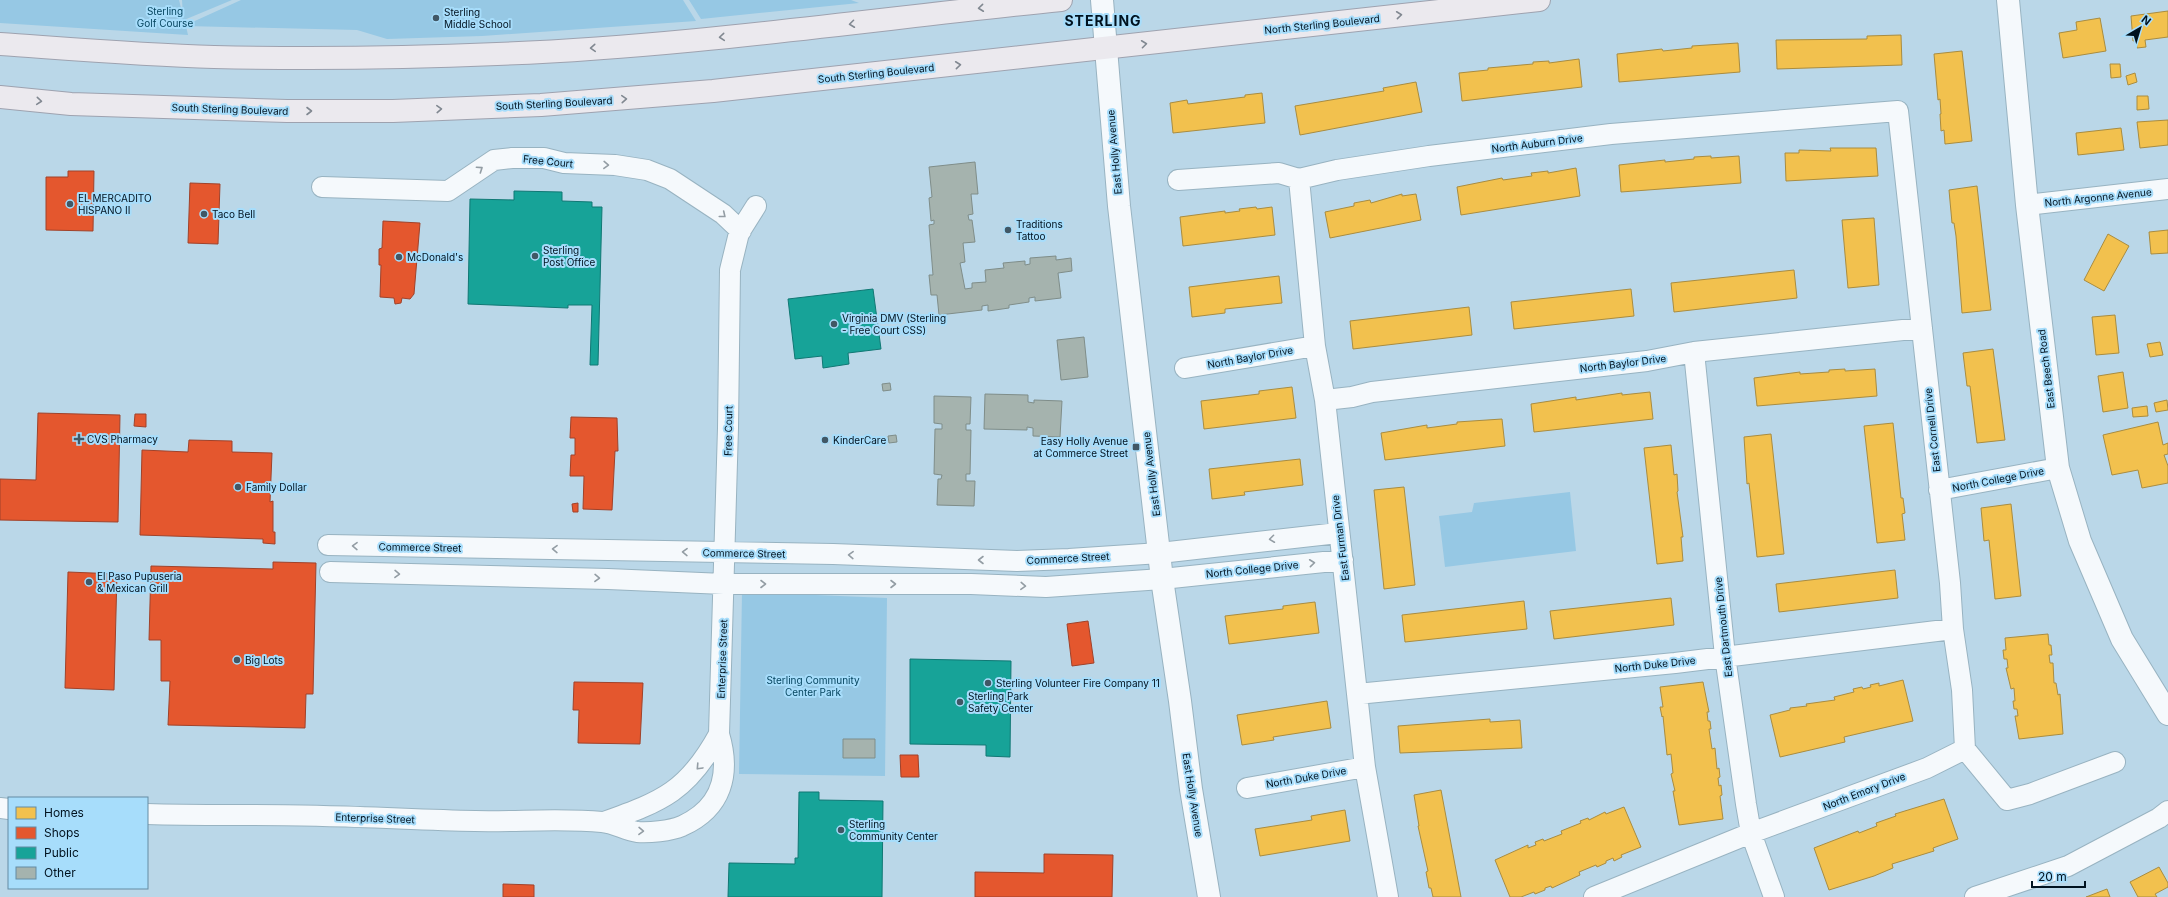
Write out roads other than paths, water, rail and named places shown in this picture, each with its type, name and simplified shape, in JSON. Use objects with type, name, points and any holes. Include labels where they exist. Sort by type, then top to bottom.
[{"type":"main road","points":[[0,44],[213,57],[393,57],[499,54],[620,46],[796,31],[962,10],[1061,0]]},
{"type":"main road","name":"North Sterling Boulevard","points":[[1106,48],[1539,0]]},
{"type":"main road","name":"South Sterling Boulevard","points":[[0,97],[71,104],[140,107],[287,111],[401,111],[541,104],[713,92],[1106,48]]},
{"type":"street","name":"East Holly Avenue","points":[[1102,0],[1119,206],[1162,578],[1180,700],[1191,789],[1209,897]]},
{"type":"street","name":"East Beech Road","points":[[2008,0],[2027,204],[2058,468],[2080,541],[2122,639],[2168,714]]},
{"type":"street","name":"North Auburn Drive","points":[[1299,179],[1336,170],[1429,156],[1611,134],[1898,111]]},
{"type":"street","name":"East Cornell Drive","points":[[1898,111],[1950,583],[1953,629],[1962,690],[1965,749]]},
{"type":"street","name":"Free Court","points":[[322,187],[448,191],[494,160],[512,158],[544,158],[564,163],[615,165],[647,170],[670,179],[723,214],[741,231]]},
{"type":"street","points":[[1178,180],[1279,173],[1299,179]]},
{"type":"street","name":"East Furman Drive","points":[[1299,179],[1315,346],[1324,400],[1365,767],[1388,897]]},
{"type":"street","name":"North Argonne Avenue","points":[[2027,204],[2168,189]]},
{"type":"street","name":"Free Court","points":[[724,584],[730,270],[734,248],[741,231],[756,206]]},
{"type":"street","name":"North Baylor Drive","points":[[1324,400],[1352,397],[1372,392],[1647,361],[1694,352],[1922,328]]},
{"type":"street","name":"North Baylor Drive","points":[[1185,368],[1315,346]]},
{"type":"street","name":"East Dartmouth Drive","points":[[1694,352],[1725,656],[1751,833],[1774,897]]},
{"type":"street","name":"North College Drive","points":[[1939,490],[2058,468]]},
{"type":"street","points":[[1160,553],[1338,532]]},
{"type":"street","name":"Commerce Street","points":[[328,545],[724,552],[1017,560],[1068,559],[1160,553]]},
{"type":"street","name":"North College Drive","points":[[1162,578],[1343,560]]},
{"type":"street","points":[[330,572],[608,579],[724,584],[971,584],[1046,587],[1162,578]]},
{"type":"street","name":"Enterprise Street","points":[[148,814],[322,816],[474,821],[604,822],[637,832],[663,830],[681,826],[700,814],[720,791],[725,775],[725,753],[719,734],[724,584]]},
{"type":"street","name":"North Duke Drive","points":[[1357,694],[1675,663],[1953,629]]},
{"type":"street","name":"Enterprise Street","points":[[604,822],[660,800],[683,784],[705,761],[719,734]]},
{"type":"street","points":[[1965,749],[2007,800],[2030,794],[2115,762]]},
{"type":"street","name":"North Emory Drive","points":[[1594,897],[1751,833],[1927,768],[1965,749]]},
{"type":"street","name":"North Duke Drive","points":[[1247,788],[1365,767]]},
{"type":"street","points":[[1975,897],[2068,866],[2159,818],[2168,810]]},
{"type":"place","name":"Sterling Middle School","points":[[436,18]]},
{"type":"place","name":"EL MERCADITO HISPANO II","points":[[70,204]]},
{"type":"place","name":"Taco Bell","points":[[204,214]]},
{"type":"place","name":"Traditions Tattoo","points":[[1008,230]]},
{"type":"place","name":"Sterling Post Office","points":[[535,256]]},
{"type":"place","name":"McDonald's","points":[[399,257]]},
{"type":"place","name":"Virginia DMV (Sterling - Free Court CSS)","points":[[834,324]]},
{"type":"place","name":"CVS Pharmacy","points":[[79,439]]},
{"type":"place","name":"KinderCare","points":[[825,440]]},
{"type":"place","name":"Easy Holly Avenue at Commerce Street","points":[[1136,447]]},
{"type":"place","name":"Family Dollar","points":[[238,487]]},
{"type":"place","name":"El Paso Pupuseria & Mexican Grill","points":[[89,582]]},
{"type":"place","name":"Big Lots","points":[[237,660]]},
{"type":"place","name":"Sterling Volunteer Fire Company 11","points":[[988,683]]},
{"type":"place","name":"Sterling Park Safety Center","points":[[960,702]]},
{"type":"place","name":"Sterling Community Center","points":[[841,830]]},
{"type":"district","name":"STERLING","points":[[1103,21]]},
{"type":"park label","name":"Sterling Golf Course","points":[[165,16]]},
{"type":"park label","name":"Sterling Community Center Park","points":[[813,686]]}]
